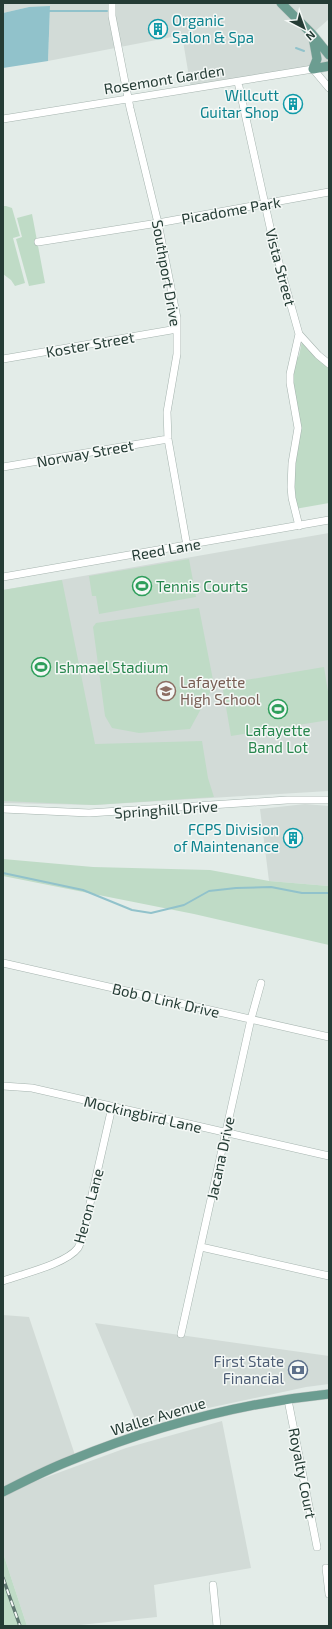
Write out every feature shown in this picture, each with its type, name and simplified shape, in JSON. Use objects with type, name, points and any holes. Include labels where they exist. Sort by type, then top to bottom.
[{"type":"main road","points":[[281,3],[312,34],[329,55]]},
{"type":"main road","points":[[312,34],[317,59],[313,69]]},
{"type":"main road","name":"Rosemont Garden","points":[[313,69],[329,66]]},
{"type":"main road","name":"Waller Avenue","points":[[3,1492],[69,1461],[161,1428],[217,1413],[329,1394]]},
{"type":"street","name":"Southport Drive","points":[[112,3],[112,16],[128,99],[158,223],[175,305],[178,329],[177,354],[167,412],[168,439],[187,546]]},
{"type":"street","name":"Rosemont Garden","points":[[3,119],[313,69]]},
{"type":"street","points":[[313,69],[329,88]]},
{"type":"street","name":"Vista Street","points":[[238,82],[274,245],[299,334]]},
{"type":"street","name":"Picadome Park","points":[[38,242],[158,223],[329,192]]},
{"type":"street","name":"Koster Street","points":[[3,359],[178,329]]},
{"type":"street","points":[[299,334],[318,355],[329,364]]},
{"type":"street","points":[[299,334],[290,374],[290,383],[298,428],[292,463],[291,486],[292,498],[299,526]]},
{"type":"street","name":"Norway Street","points":[[3,467],[168,439]]},
{"type":"street","name":"Reed Lane","points":[[3,577],[329,520]]},
{"type":"street","name":"Springhill Drive","points":[[3,809],[89,813],[287,800],[329,800]]},
{"type":"street","name":"Bob O Link Drive","points":[[3,963],[329,1037]]},
{"type":"street","name":"Jacana Drive","points":[[181,1334],[251,1019],[261,983]]},
{"type":"street","name":"Mockingbird Lane","points":[[3,1086],[32,1088],[329,1156]]},
{"type":"street","name":"Heron Lane","points":[[3,1281],[62,1260],[78,1248],[84,1230],[112,1107]]},
{"type":"street","points":[[201,1247],[329,1276]]},
{"type":"street","name":"Royalty Court","points":[[288,1400],[317,1546]]},
{"type":"street","points":[[326,1568],[329,1594]]},
{"type":"street","points":[[213,1585],[217,1626]]},
{"type":"shaded area","points":[[3,3],[329,3],[329,19],[312,34],[329,55],[329,66],[191,89],[182,35],[48,61],[50,7],[29,7],[3,13]]},
{"type":"shaded area","name":"Lafayette High School","points":[[329,533],[329,791],[94,805],[3,803],[3,590]]},
{"type":"shaded area","points":[[305,804],[329,806],[329,886],[269,881],[260,809]]},
{"type":"shaded area","points":[[3,1315],[29,1317],[76,1458],[3,1492]]},
{"type":"shaded area","points":[[95,1323],[329,1356],[329,1384],[306,1387],[185,1413],[138,1426]]},
{"type":"shaded area","points":[[222,1421],[251,1568],[154,1585],[157,1617],[70,1626],[27,1626],[3,1553],[3,1493],[126,1448]]},
{"type":"green space","points":[[3,206],[12,208],[20,236],[13,238],[25,283],[15,286],[11,280],[3,274]]},
{"type":"green space","points":[[32,214],[45,283],[29,286],[16,239],[22,237],[17,218]]},
{"type":"green space","points":[[302,341],[309,351],[318,355],[329,369],[329,503],[295,509],[292,498],[298,436],[290,388],[294,360],[299,356]]},
{"type":"green space","name":"Tennis Courts","points":[[189,559],[196,597],[99,614],[96,596],[92,596],[89,576]]},
{"type":"green space","name":"Ishmael Stadium","points":[[62,580],[95,744],[202,741],[208,778],[214,797],[94,805],[3,801],[3,590]]},
{"type":"green space","points":[[199,608],[214,685],[190,729],[139,733],[112,728],[105,716],[93,627],[96,623]]},
{"type":"green space","name":"Lafayette Band Lot","points":[[324,667],[329,698],[329,720],[231,736],[222,684]]},
{"type":"green space","points":[[3,859],[93,867],[210,870],[269,881],[329,886],[329,945],[194,914],[3,876]]},
{"type":"green space","points":[[3,1553],[27,1626],[3,1626]]},
{"type":"water","points":[[50,6],[48,61],[3,68],[3,13],[29,7]]},
{"type":"waterway","points":[[48,11],[107,11]]},
{"type":"waterway","points":[[296,48],[304,51]]},
{"type":"waterway","points":[[3,873],[83,890],[132,910],[151,913],[184,905],[209,891],[236,888],[271,887],[302,893],[329,893]]},
{"type":"railway","points":[[3,1578],[20,1626]]},
{"type":"place","name":"Organic Salon & Spa","points":[[158,29]]},
{"type":"place","name":"Willcutt Guitar Shop","points":[[293,104]]},
{"type":"place","name":"Tennis Courts","points":[[142,586]]},
{"type":"place","name":"Ishmael Stadium","points":[[41,667]]},
{"type":"place","name":"Lafayette High School","points":[[166,691]]},
{"type":"place","name":"Lafayette Band Lot","points":[[278,709]]},
{"type":"place","name":"FCPS Division of Maintenance","points":[[293,838]]},
{"type":"place","name":"First State Financial","points":[[298,1370]]}]
